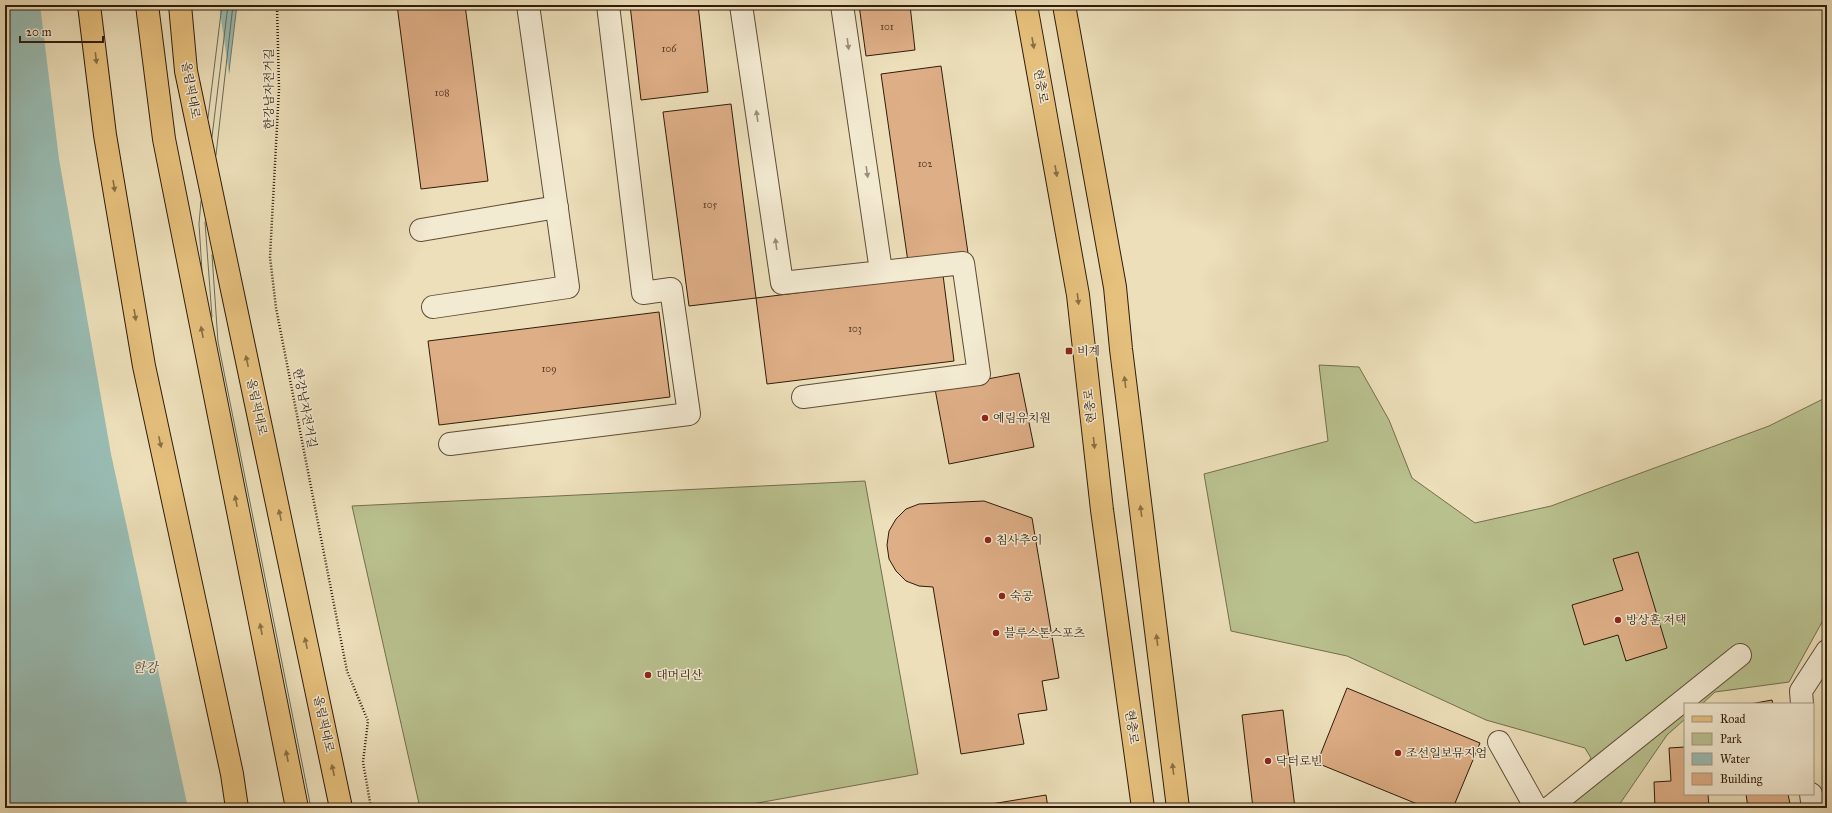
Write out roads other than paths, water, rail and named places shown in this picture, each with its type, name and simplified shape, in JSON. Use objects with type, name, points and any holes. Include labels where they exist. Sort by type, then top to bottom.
[{"type":"main road","points":[[89,5],[105,135],[144,366],[230,766],[237,808]]},
{"type":"main road","points":[[147,5],[164,139],[297,808]]},
{"type":"main road","name":"올림픽대로","points":[[180,5],[186,71],[341,808]]},
{"type":"main road","name":"현충로","points":[[1026,5],[1078,295],[1102,510],[1143,808]]},
{"type":"main road","points":[[1064,5],[1115,287],[1121,349],[1178,808]]},
{"type":"street","points":[[433,307],[568,287],[528,5]]},
{"type":"street","points":[[450,444],[689,414],[671,289],[643,293],[608,5]]},
{"type":"street","points":[[741,5],[782,283],[963,263],[979,374],[802,397]]},
{"type":"street","points":[[842,5],[881,271]]},
{"type":"street","points":[[421,230],[557,207]]},
{"type":"street","points":[[1802,703],[1801,691],[1827,651]]},
{"type":"street","points":[[1549,808],[1740,655]]},
{"type":"street","points":[[1499,742],[1536,808]]},
{"type":"street","points":[[1811,795],[1813,808]]},
{"type":"water","name":"한강","points":[[5,5],[237,5],[222,129],[214,224],[222,341],[315,808],[5,808]]},
{"type":"place","name":"비계","points":[[1069,351]]},
{"type":"place","name":"예림유치원","points":[[985,418]]},
{"type":"place","name":"침사추이","points":[[988,540]]},
{"type":"place","name":"숙공","points":[[1002,596]]},
{"type":"place","name":"방상훈 저택","points":[[1618,620]]},
{"type":"place","name":"블루스톤스포츠","points":[[996,633]]},
{"type":"place","name":"대머리산","points":[[648,675]]},
{"type":"place","name":"조선일보뮤지엄","points":[[1398,753]]},
{"type":"place","name":"닥터로빈","points":[[1268,761]]}]
